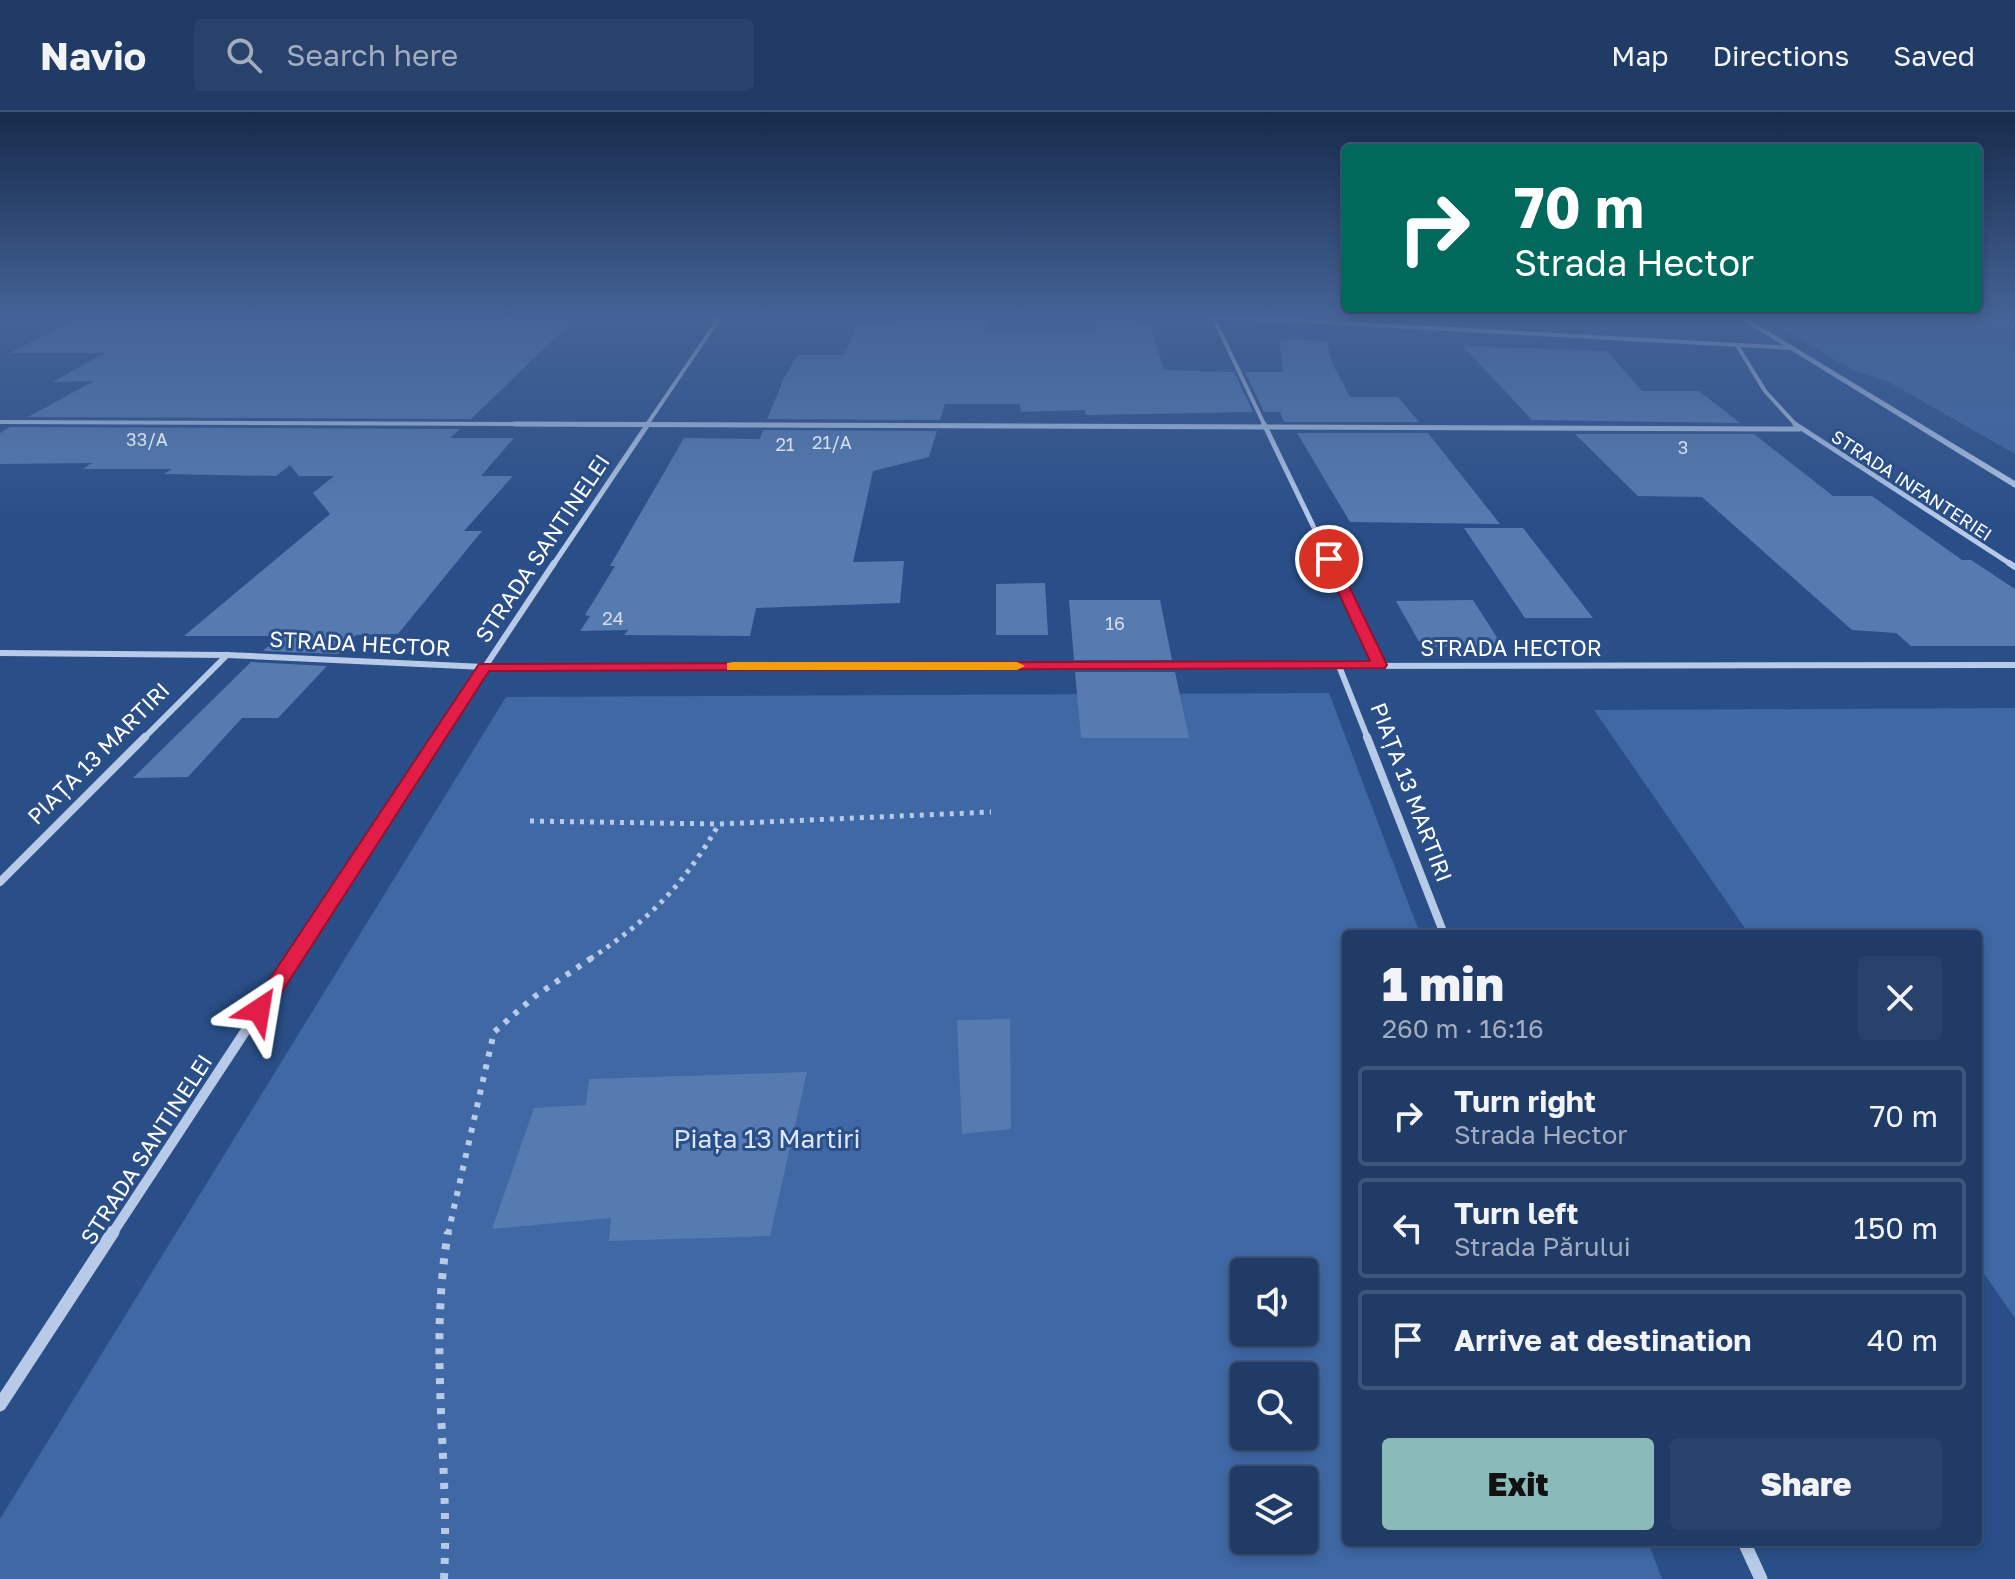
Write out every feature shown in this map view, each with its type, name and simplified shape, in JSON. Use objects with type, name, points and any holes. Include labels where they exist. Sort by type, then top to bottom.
[{"type":"street","name":"STRADA SANTINELEI","points":[[0,1405],[675,382]]},
{"type":"street","points":[[1245,382],[1380,665]]},
{"type":"street","name":"STRADA INFANTERIEI","points":[[1760,382],[1800,429],[2015,567]]},
{"type":"street","points":[[1849,382],[2015,485]]},
{"type":"street","points":[[0,422],[1800,429]]},
{"type":"street","name":"STRADA HECTOR","points":[[0,653],[227,655],[484,667],[2015,665]]},
{"type":"street","name":"PIAȚA 13 MARTIRI","points":[[0,882],[227,655]]},
{"type":"street","name":"PIAȚA 13 MARTIRI","points":[[1339,666],[1442,930]]},
{"type":"street","points":[[1746,1546],[1761,1579]]},
{"type":"path","points":[[530,821],[719,824],[991,812]]},
{"type":"path","points":[[444,1579],[447,1536],[437,1333],[441,1270],[494,1032],[539,991],[662,904],[698,860],[719,824]]},
{"type":"green space","points":[[1890,382],[2015,382],[2015,454]]},
{"type":"green space","name":"Piața 13 Martiri","points":[[1329,693],[1418,930],[1342,930],[1342,1546],[1650,1546],[1662,1579],[0,1579],[0,1519],[506,697]]},
{"type":"green space","points":[[2015,708],[2015,1318],[1982,1271],[1982,930],[1746,930],[1594,710]]},
{"type":"building","points":[[91,382],[509,382],[471,419],[28,417]]},
{"type":"building","points":[[782,382],[1239,382],[1253,412],[1086,415],[1085,410],[1021,412],[1020,404],[945,404],[940,420],[767,419]]},
{"type":"building","points":[[1250,382],[1342,382],[1350,397],[1398,397],[1419,422],[1284,422],[1280,412],[1264,412]]},
{"type":"building","points":[[1497,382],[1635,382],[1642,391],[1699,391],[1740,423],[1532,420]]},
{"type":"building","points":[[10,427],[460,429],[450,438],[514,438],[481,476],[513,476],[464,531],[482,531],[398,634],[356,635],[338,654],[263,651],[279,636],[184,636],[330,514],[313,493],[334,476],[299,476],[290,465],[276,476],[164,474],[172,469],[83,469],[92,463],[0,464],[0,433]]},
{"type":"building","points":[[763,430],[937,431],[929,457],[873,471],[853,562],[904,561],[900,603],[756,608],[750,636],[624,635],[628,630],[580,631],[590,616],[585,615],[615,566],[610,566],[684,438],[760,439]]},
{"type":"building","points":[[1297,433],[1428,433],[1500,524],[1350,522]]},
{"type":"building","points":[[1575,434],[1754,434],[1833,496],[1872,496],[1962,560],[1971,560],[2015,589],[2015,646],[1911,646],[1896,633],[1852,630],[1702,497],[1638,496]]},
{"type":"building","points":[[1464,528],[1523,528],[1593,618],[1525,618]]},
{"type":"building","points":[[1045,583],[1048,635],[996,635],[996,584]]},
{"type":"building","points":[[1069,600],[1160,600],[1172,660],[1074,660]]},
{"type":"building","points":[[1473,600],[1503,647],[1422,647],[1396,601]]},
{"type":"building","points":[[251,662],[327,666],[278,718],[242,718],[188,777],[133,778]]},
{"type":"building","points":[[1075,672],[1175,672],[1189,738],[1081,738]]},
{"type":"building","points":[[1010,1019],[1011,1129],[962,1134],[957,1020]]},
{"type":"building","points":[[807,1072],[770,1236],[609,1241],[611,1218],[492,1229],[534,1108],[586,1105],[589,1079]]},
{"type":"slow traffic","points":[[733,666],[1017,666]]},
{"type":"route","points":[[259,1010],[484,667],[1380,665],[1329,559]]}]
